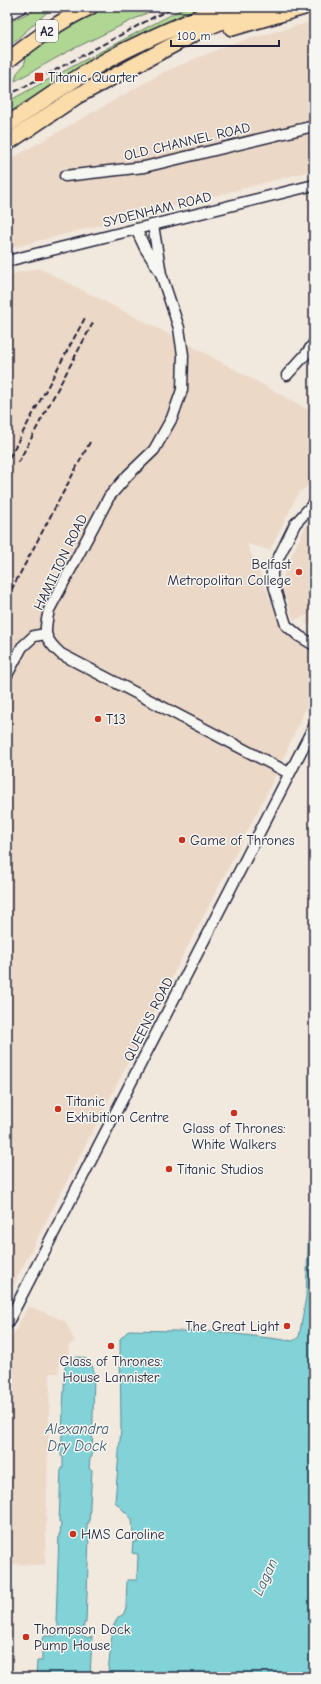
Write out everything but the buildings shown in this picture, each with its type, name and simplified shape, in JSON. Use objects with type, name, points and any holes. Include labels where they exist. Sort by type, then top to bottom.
[{"type":"highway","name":"A2","points":[[7,60],[31,34],[46,21],[68,7]]},
{"type":"highway","name":"A2","points":[[7,60],[46,31],[65,19],[90,7]]},
{"type":"highway","points":[[7,125],[77,78],[120,53],[163,32],[222,7]]},
{"type":"highway","points":[[7,143],[77,96],[174,46],[202,29],[258,7]]},
{"type":"highway","points":[[174,46],[208,37],[242,24],[304,7]]},
{"type":"street","points":[[10,11],[22,7]]},
{"type":"street","name":"OLD CHANNEL ROAD","points":[[65,176],[144,167],[314,126]]},
{"type":"street","name":"SYDENHAM ROAD","points":[[7,261],[314,186]]},
{"type":"street","name":"HAMILTON ROAD","points":[[46,634],[49,610],[109,497],[128,475],[154,450],[172,418],[182,390],[183,355],[178,328],[161,274],[153,225]]},
{"type":"street","name":"HAMILTON ROAD","points":[[136,229],[145,248],[161,274]]},
{"type":"street","points":[[287,374],[310,356],[314,343]]},
{"type":"street","points":[[314,503],[295,524],[272,571],[273,587],[284,620],[290,629],[314,645]]},
{"type":"street","points":[[7,675],[22,647],[34,636],[46,634],[49,644],[66,657],[289,773]]},
{"type":"street","name":"QUEENS ROAD","points":[[7,1324],[314,726]]},
{"type":"shaded area","points":[[314,21],[314,170],[7,249],[7,161],[164,72],[228,45]]},
{"type":"shaded area","points":[[39,268],[190,345],[314,413],[314,482],[299,492],[270,550],[247,544],[284,632],[314,655],[314,697],[308,709],[306,708],[268,791],[7,1297],[7,275]]},
{"type":"shaded area","name":"Belfast Metropolitan College","points":[[314,513],[314,618],[309,625],[305,622],[309,615],[294,620],[282,587],[286,586],[283,577],[285,568]]},
{"type":"shaded area","points":[[28,1306],[65,1321],[75,1342],[69,1345],[68,1356],[59,1362],[58,1373],[50,1373],[45,1564],[39,1565],[7,1564],[7,1347]]},
{"type":"green space","points":[[41,7],[53,7],[7,48],[7,23]]},
{"type":"green space","points":[[103,7],[159,7],[67,52],[15,81],[17,73],[24,65],[29,48]]},
{"type":"green space","points":[[186,7],[205,7],[97,59],[94,55]]},
{"type":"green space","points":[[92,56],[94,61],[7,117],[7,102]]},
{"type":"water","name":"Lagan","points":[[314,1092],[314,1677],[105,1677],[108,1672],[113,1627],[118,1617],[123,1615],[126,1608],[127,1580],[137,1580],[138,1554],[132,1553],[133,1542],[137,1542],[138,1535],[133,1534],[132,1519],[115,1502],[121,1428],[120,1339],[129,1330],[220,1332],[293,1341],[299,1337],[306,1297]]},
{"type":"water","name":"Alexandra Dry Dock","points":[[77,1357],[87,1359],[92,1366],[94,1373],[92,1457],[90,1458],[89,1469],[92,1470],[89,1523],[87,1523],[87,1535],[89,1535],[86,1623],[84,1623],[83,1635],[87,1638],[92,1636],[90,1677],[36,1677],[37,1661],[42,1661],[42,1639],[45,1636],[54,1636],[58,1634],[58,1623],[56,1622],[59,1534],[61,1523],[59,1522],[61,1468],[63,1468],[63,1457],[61,1456],[65,1367],[69,1361]]},
{"type":"railway","points":[[7,96],[175,7]]},
{"type":"railway","points":[[9,458],[86,316]]},
{"type":"railway","points":[[18,463],[94,321]]},
{"type":"railway","points":[[7,598],[90,442]]},
{"type":"place","name":"Titanic Quarter","points":[[39,77]]},
{"type":"place","name":"Belfast Metropolitan College","points":[[299,572]]},
{"type":"place","name":"T13","points":[[98,719]]},
{"type":"place","name":"Game of Thrones","points":[[182,840]]},
{"type":"place","name":"Titanic Exhibition Centre","points":[[58,1109]]},
{"type":"place","name":"Glass of Thrones: White Walkers","points":[[234,1113]]},
{"type":"place","name":"Titanic Studios","points":[[169,1169]]},
{"type":"place","name":"The Great Light","points":[[287,1326]]},
{"type":"place","name":"Glass of Thrones: House Lannister","points":[[111,1346]]},
{"type":"place","name":"HMS Caroline","points":[[73,1534]]},
{"type":"place","name":"Thompson Dock Pump House","points":[[26,1637]]}]
